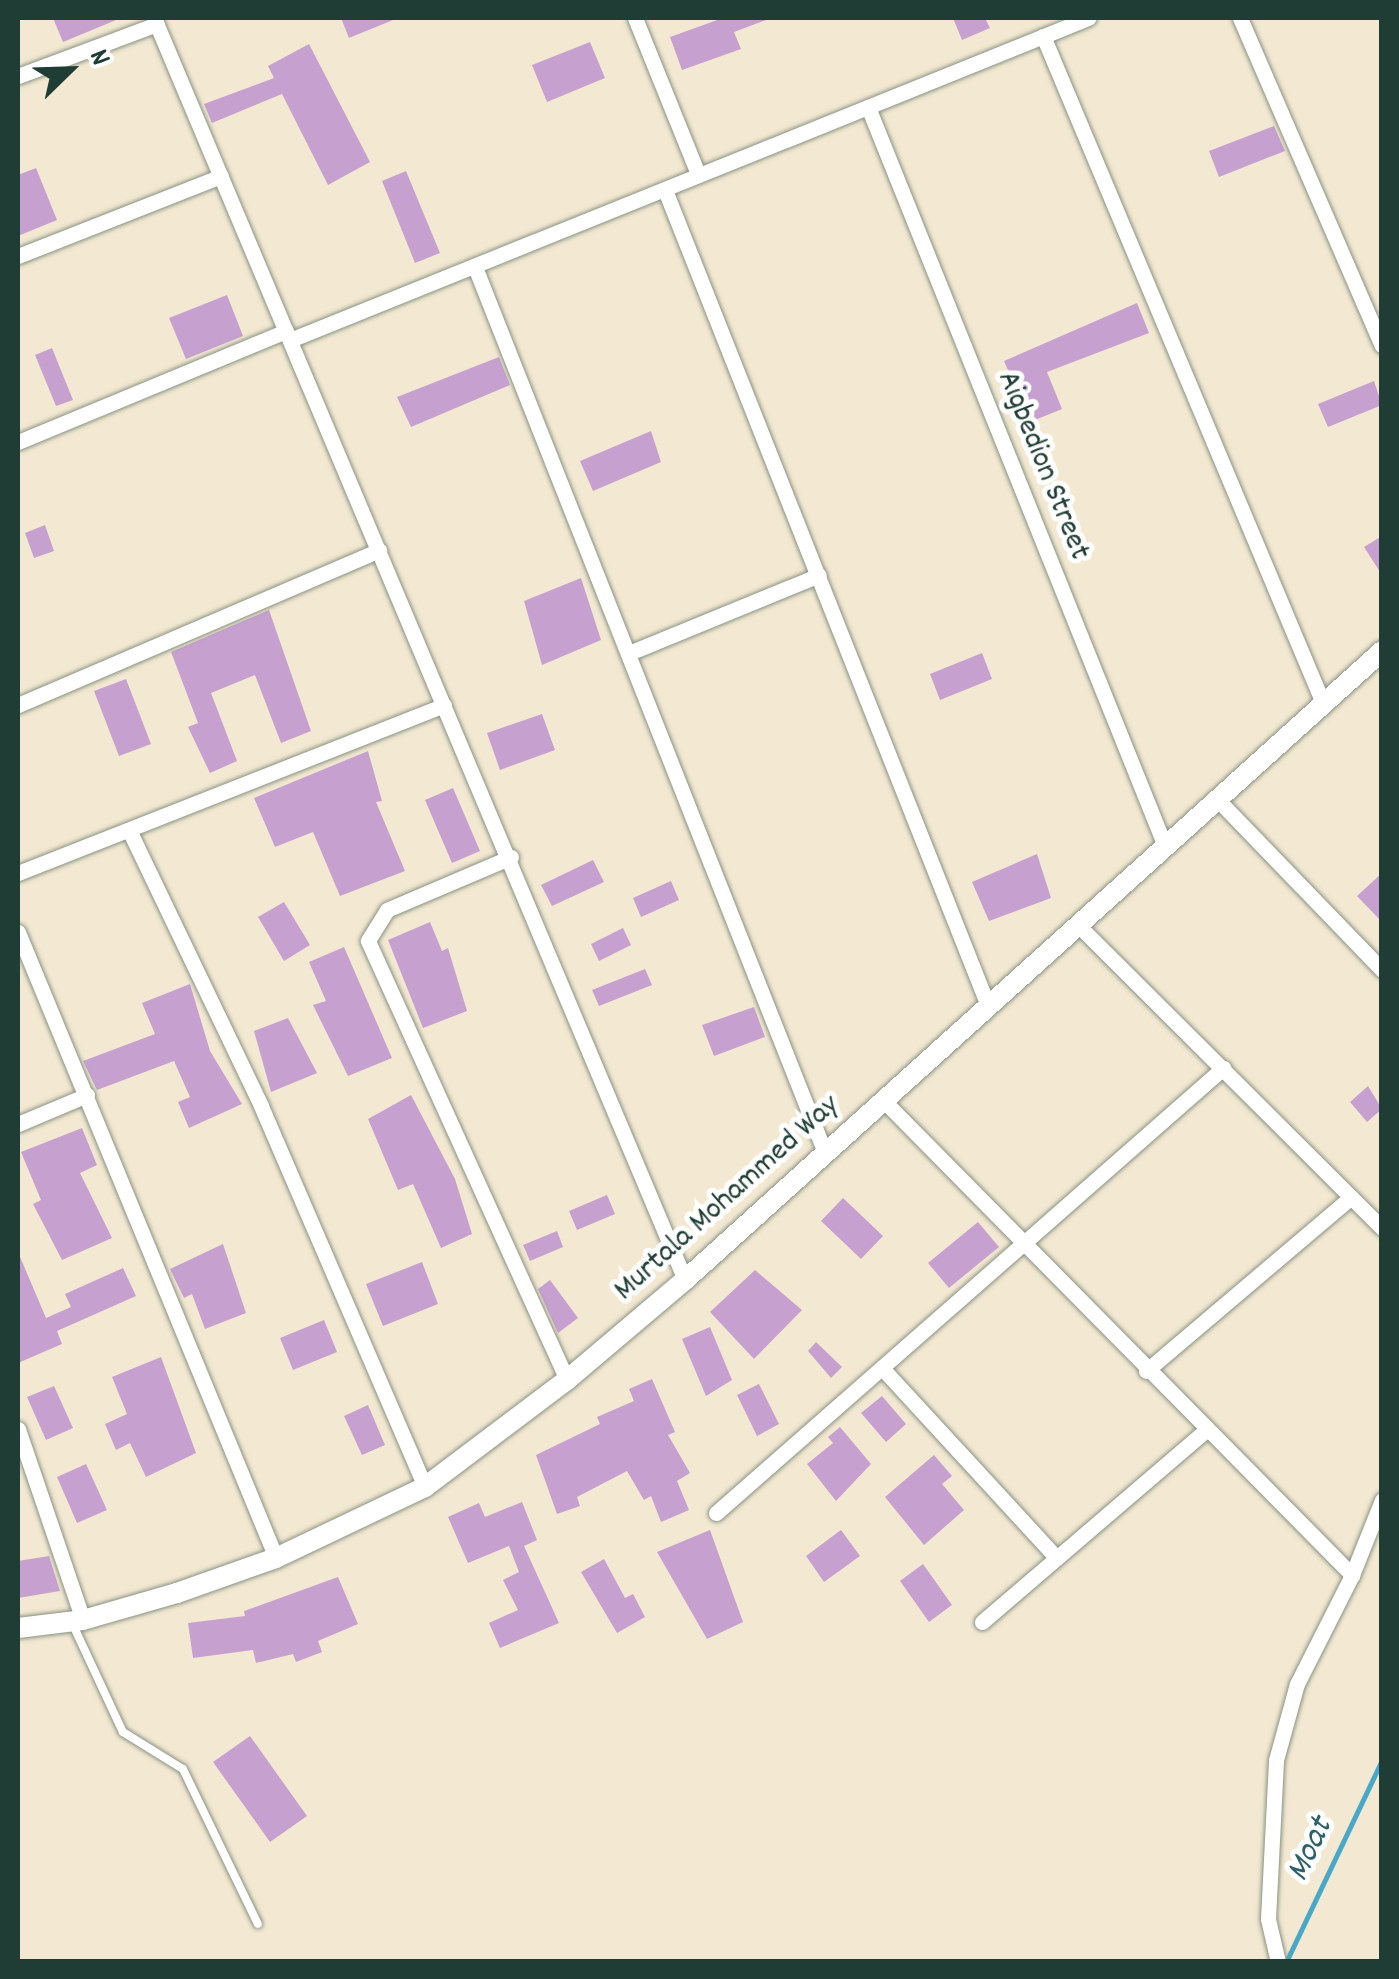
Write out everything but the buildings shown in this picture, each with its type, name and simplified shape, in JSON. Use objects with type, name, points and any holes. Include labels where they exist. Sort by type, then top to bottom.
[{"type":"street","points":[[635,18],[698,174]]},
{"type":"street","points":[[18,442],[288,335],[475,267],[1087,18]]},
{"type":"street","points":[[1240,18],[1382,346]]},
{"type":"street","points":[[18,76],[155,21],[511,857],[684,1280]]},
{"type":"street","points":[[1042,36],[1323,703]]},
{"type":"street","name":"Aigbedion Street","points":[[868,107],[1165,846]]},
{"type":"street","points":[[18,256],[221,176]]},
{"type":"street","points":[[664,190],[988,1006]]},
{"type":"street","points":[[475,267],[825,1153]]},
{"type":"street","points":[[18,705],[379,550]]},
{"type":"street","points":[[628,653],[819,575]]},
{"type":"street","name":"Murtala Mohammed Way","points":[[18,1628],[77,1620],[276,1558],[425,1487],[567,1380],[684,1280],[1323,703],[1377,663]]},
{"type":"street","points":[[18,873],[444,705]]},
{"type":"street","points":[[1217,799],[1382,970]]},
{"type":"street","points":[[129,830],[261,1106],[425,1487]]},
{"type":"street","points":[[511,857],[387,910],[368,941],[567,1380]]},
{"type":"street","points":[[1078,924],[1382,1228]]},
{"type":"street","points":[[18,932],[276,1558]]},
{"type":"street","points":[[716,1513],[1223,1068]]},
{"type":"street","points":[[18,1124],[87,1095]]},
{"type":"street","points":[[883,1100],[1204,1432],[1352,1576]]},
{"type":"street","points":[[1146,1372],[1351,1197]]},
{"type":"street","points":[[882,1368],[1057,1558]]},
{"type":"street","points":[[18,1430],[77,1620]]},
{"type":"street","points":[[982,1622],[1204,1432]]},
{"type":"street","points":[[1278,1962],[1268,1919],[1276,1760],[1297,1684],[1352,1576],[1382,1500]]},
{"type":"lane","points":[[77,1620],[123,1732],[183,1769],[258,1924]]},
{"type":"waterway","name":"Moat","points":[[1286,1962],[1382,1760]]}]
